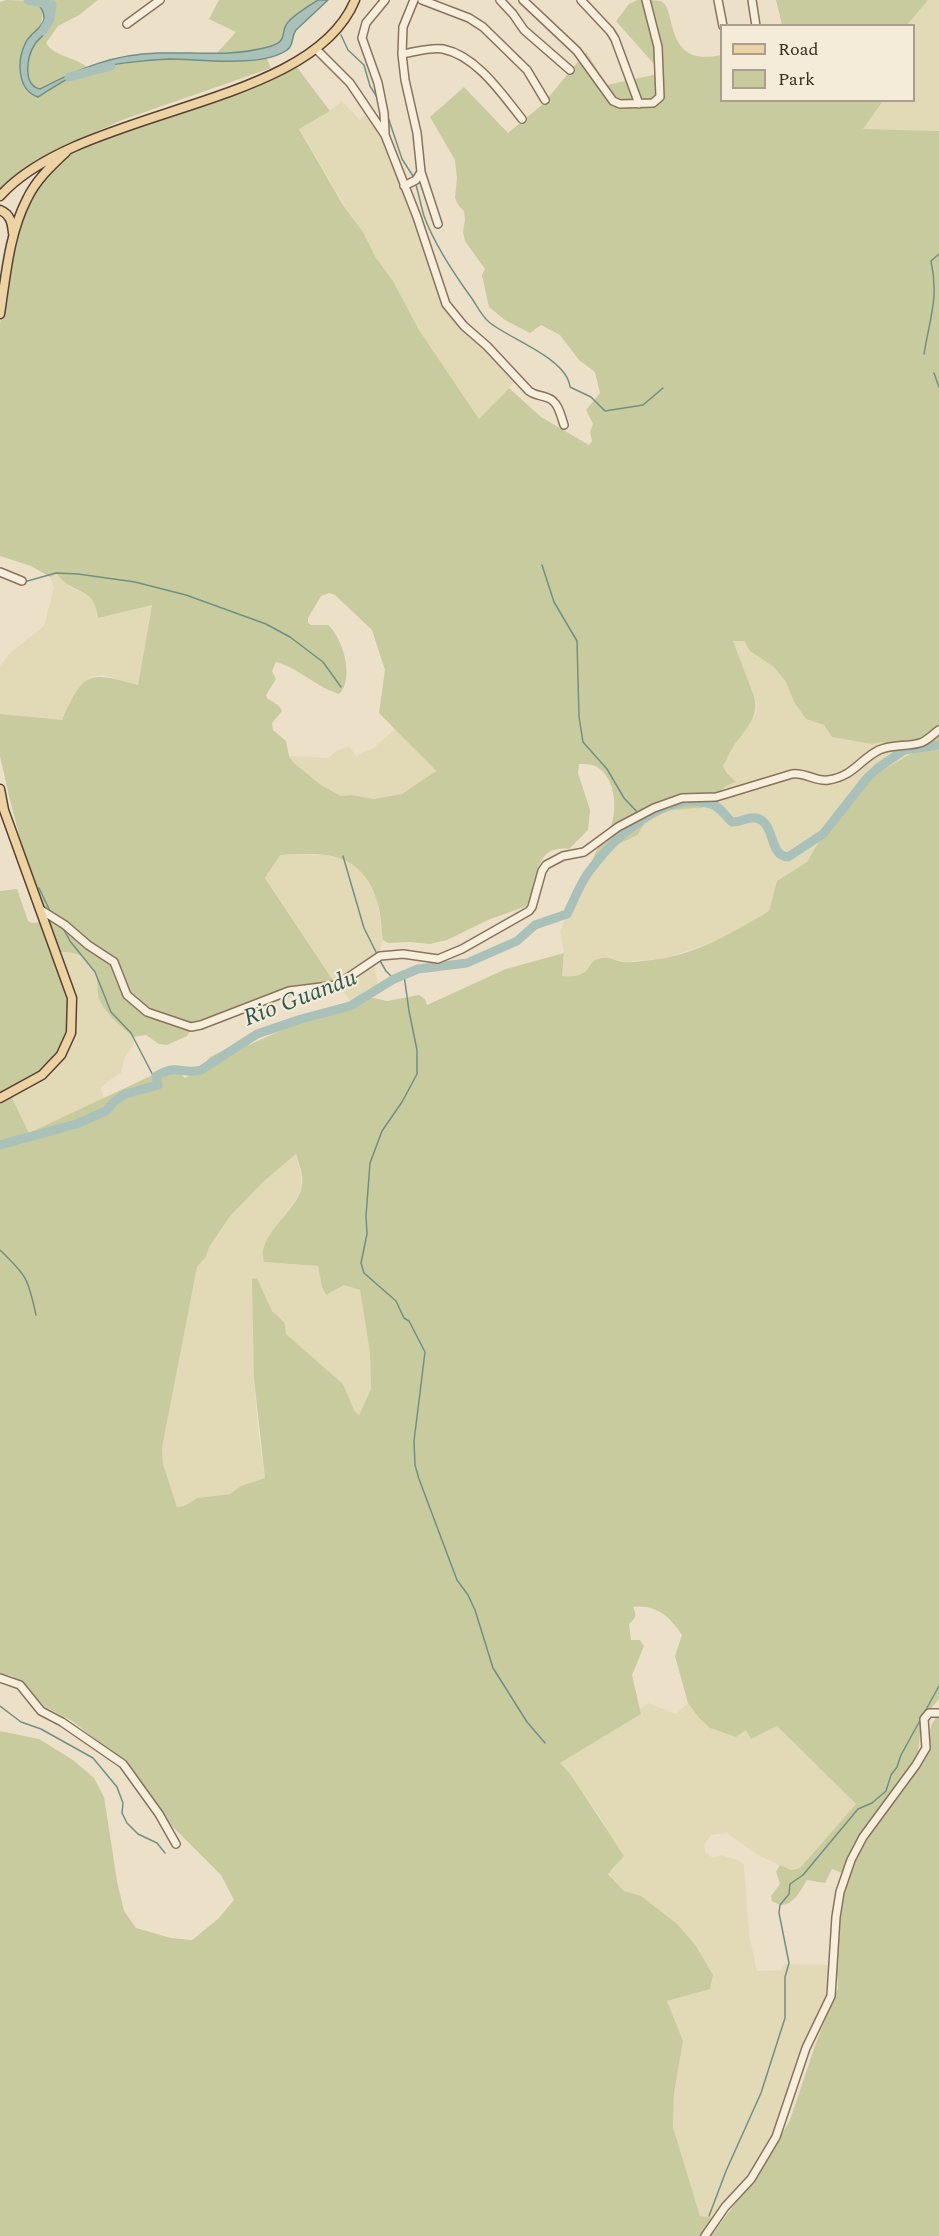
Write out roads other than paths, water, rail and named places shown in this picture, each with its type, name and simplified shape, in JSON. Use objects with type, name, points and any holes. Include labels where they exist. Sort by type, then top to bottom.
[{"type":"main road","points":[[0,196],[8,187],[55,154],[70,147],[249,84],[298,61],[316,49],[343,23],[356,0]]},
{"type":"main road","points":[[0,314],[14,233],[27,198],[36,184],[70,147]]},
{"type":"main road","points":[[0,210],[8,214],[14,233]]},
{"type":"main road","points":[[0,789],[4,810],[72,998],[71,1033],[61,1055],[42,1075],[0,1098]]},
{"type":"street","points":[[127,24],[160,0]]},
{"type":"street","points":[[385,0],[366,23],[362,38],[378,83],[384,113],[385,135]]},
{"type":"street","points":[[414,0],[402,27],[402,54],[405,80],[417,133],[421,172],[438,224]]},
{"type":"street","points":[[422,0],[469,18],[483,27],[527,70],[545,100]]},
{"type":"street","points":[[500,0],[524,30],[570,70]]},
{"type":"street","points":[[523,0],[577,51],[613,101],[620,104],[655,102],[659,99],[661,88],[658,47],[646,0]]},
{"type":"street","points":[[580,0],[615,39],[639,104]]},
{"type":"street","points":[[718,0],[723,24]]},
{"type":"street","points":[[752,0],[756,24]]},
{"type":"street","points":[[316,49],[350,82],[385,135],[417,217],[446,304],[457,319],[487,346],[513,376],[533,394],[553,401],[564,425]]},
{"type":"street","points":[[402,54],[434,49],[456,54],[472,64],[522,119]]},
{"type":"street","points":[[404,186],[416,180],[421,172]]},
{"type":"street","points":[[0,572],[22,581]]},
{"type":"street","points":[[41,910],[114,962],[127,994],[147,1012],[191,1027],[211,1022],[289,991],[337,985],[378,956],[403,954],[438,959],[462,949],[529,911],[542,871],[550,862],[563,856],[584,852],[618,827],[670,801],[682,798],[716,797],[792,774],[802,773],[820,780],[830,780],[852,772],[878,751],[895,745],[920,743],[939,730]]},
{"type":"street","points":[[0,1678],[20,1685],[41,1711],[62,1722],[123,1764],[159,1814],[176,1844]]},
{"type":"street","points":[[705,2236],[724,2208],[751,2179],[776,2137],[806,2048],[831,1996],[836,1917],[840,1892],[851,1860],[863,1837],[926,1748],[924,1719],[929,1713],[939,1713]]},
{"type":"water","points":[[32,0],[53,2],[48,27],[32,49],[28,62],[28,76],[34,86],[40,89],[83,69],[126,56],[158,53],[227,53],[275,45],[282,39],[286,25],[294,16],[319,0],[328,0],[296,30],[289,48],[276,56],[246,61],[169,59],[113,65],[82,72],[38,97],[26,88],[20,66],[25,44],[41,26],[44,16],[36,1]]},
{"type":"waterway","points":[[28,0],[52,5],[50,19],[43,31]]},
{"type":"waterway","points":[[341,35],[348,50],[364,65],[370,86],[377,97]]},
{"type":"waterway","points":[[69,77],[111,66]]},
{"type":"waterway","points":[[386,111],[402,159],[413,176]]},
{"type":"waterway","points":[[416,185],[424,216],[439,249],[489,322],[548,358],[559,367],[570,387],[591,397],[605,411],[643,405],[663,388]]},
{"type":"waterway","points":[[924,354],[934,297],[931,261],[939,254]]},
{"type":"waterway","points":[[934,373],[939,387]]},
{"type":"waterway","points":[[542,565],[554,602],[577,641],[579,717],[583,742],[607,769],[624,798],[639,814]]},
{"type":"waterway","points":[[24,582],[56,573],[78,574],[135,582],[186,595],[266,624],[290,637],[323,662],[341,687]]},
{"type":"waterway","name":"Rio Guandu","points":[[0,1145],[76,1124],[106,1111],[125,1094],[158,1085],[156,1076],[163,1072],[201,1070],[257,1034],[350,1006],[394,979],[418,969],[467,963],[517,941],[535,925],[567,914],[582,883],[598,860],[626,832],[659,810],[694,801],[714,805],[732,822],[756,818],[767,826],[777,851],[788,857],[823,834],[867,778],[878,768],[904,750],[939,745]]},
{"type":"waterway","points":[[343,856],[364,928],[377,954]]},
{"type":"waterway","points":[[39,888],[50,911]]},
{"type":"waterway","points":[[57,924],[95,972],[111,1012],[131,1033],[158,1085]]},
{"type":"waterway","points":[[379,959],[394,979]]},
{"type":"waterway","points":[[404,975],[417,1050],[417,1074],[402,1102],[382,1131],[370,1163],[367,1234],[361,1263],[364,1273],[396,1301],[425,1352],[414,1441],[415,1465],[419,1479],[457,1580],[475,1610],[493,1668],[527,1722],[545,1743]]},
{"type":"waterway","points":[[0,1250],[25,1278],[36,1315]]},
{"type":"waterway","points":[[709,2216],[726,2171],[761,2093],[785,2018],[785,1977],[789,1963],[779,1913],[780,1905],[789,1894],[790,1884],[803,1875],[858,1809],[872,1803],[886,1791],[901,1755],[939,1686]]},
{"type":"waterway","points":[[0,1706],[21,1722],[41,1729],[93,1758],[117,1787],[123,1803],[122,1813],[127,1823],[138,1834],[157,1843],[165,1853]]}]
